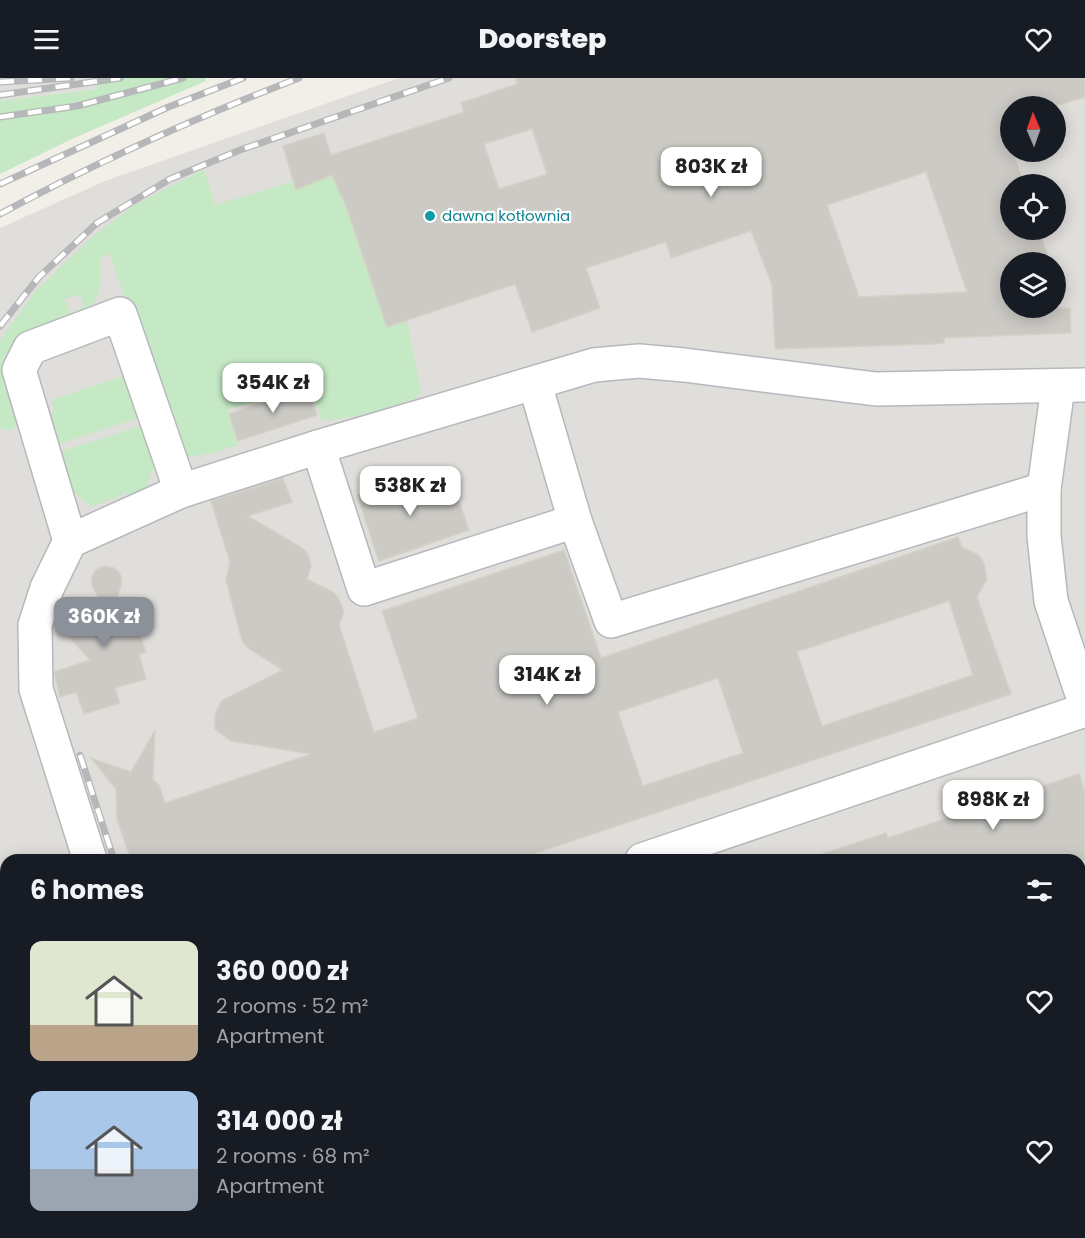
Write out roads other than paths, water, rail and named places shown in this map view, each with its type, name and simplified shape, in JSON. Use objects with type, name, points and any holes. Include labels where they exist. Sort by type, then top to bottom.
[{"type":"lane","points":[[70,541],[19,370],[30,348],[120,314],[181,491]]},
{"type":"lane","points":[[88,854],[36,689],[35,625],[47,588],[70,541],[181,491],[318,447],[594,365],[639,361],[876,390],[1071,386],[1044,489],[1044,536],[1051,601],[1083,701],[659,854]]},
{"type":"lane","points":[[535,384],[575,521],[611,621],[1044,489]]},
{"type":"lane","points":[[318,447],[364,589],[575,521]]},
{"type":"railway","points":[[0,82],[71,78]]},
{"type":"railway","points":[[0,95],[120,78]]},
{"type":"railway","points":[[0,117],[77,106],[183,78]]},
{"type":"railway","points":[[0,184],[166,108],[243,78]]},
{"type":"railway","points":[[0,214],[148,141],[299,78]]},
{"type":"railway","points":[[0,326],[39,277],[97,223],[170,179],[240,150],[449,78]]},
{"type":"railway","points":[[80,755],[112,854]]},
{"type":"place","name":"dawna kotłownia","points":[[430,216]]}]
